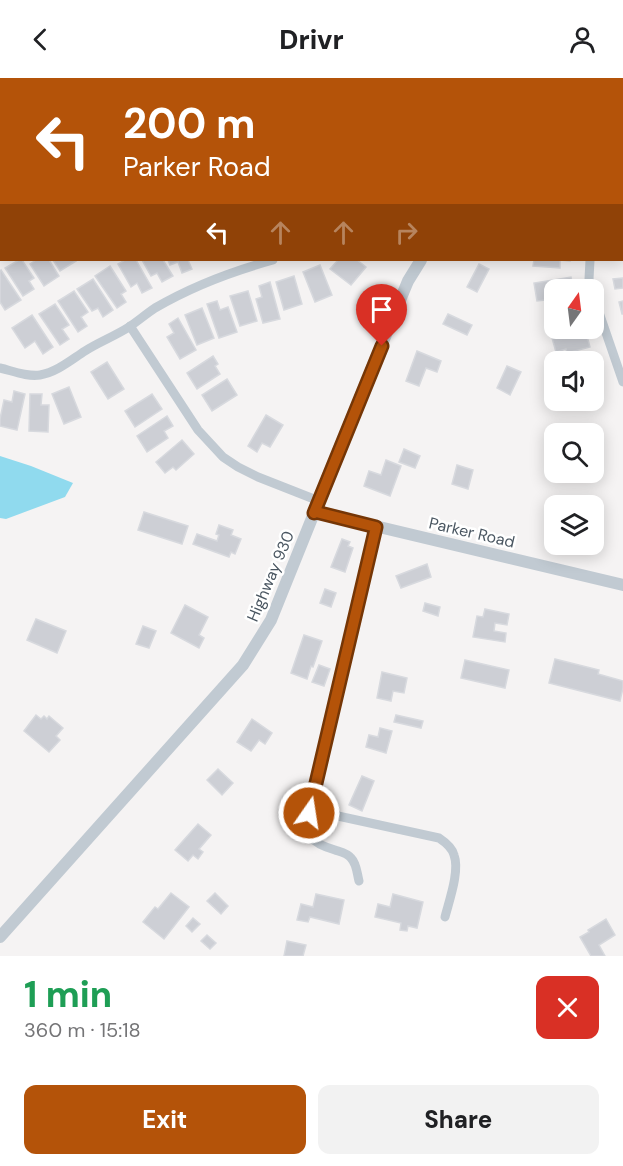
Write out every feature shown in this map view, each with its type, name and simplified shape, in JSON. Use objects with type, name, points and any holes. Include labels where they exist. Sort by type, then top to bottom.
[{"type":"street","points":[[0,368],[26,375],[41,375],[57,368],[130,326],[141,316],[186,292],[270,261]]},
{"type":"street","name":"Highway 930","points":[[0,937],[243,665],[271,620],[408,281],[420,261]]},
{"type":"street","points":[[589,279],[590,261]]},
{"type":"street","points":[[130,326],[198,430],[223,457],[316,507]]},
{"type":"street","points":[[604,327],[623,382]]},
{"type":"street","name":"Parker Road","points":[[316,507],[316,512],[623,585]]},
{"type":"street","points":[[359,881],[355,863],[350,856],[322,846],[310,837],[308,825],[376,527]]},
{"type":"street","points":[[312,801],[322,810],[338,816],[439,837],[448,844],[455,856],[455,870],[445,917]]},
{"type":"water","points":[[0,456],[73,483],[65,497],[6,519],[0,518]]},
{"type":"building","points":[[17,261],[23,261],[34,278],[29,281],[34,289],[23,296],[5,268]]},
{"type":"building","points":[[34,261],[50,261],[59,276],[44,286],[30,264]]},
{"type":"building","points":[[54,261],[76,261],[60,271]]},
{"type":"building","points":[[123,261],[137,261],[152,288],[142,293],[137,283],[131,287],[118,264]]},
{"type":"building","points":[[143,261],[164,261],[173,276],[162,282],[157,273],[151,276]]},
{"type":"building","points":[[168,261],[188,261],[192,269],[182,273],[178,262],[170,265]]},
{"type":"building","points":[[337,261],[358,261],[366,267],[351,285],[330,269]]},
{"type":"building","points":[[534,261],[560,261],[560,268],[533,266]]},
{"type":"building","points":[[479,264],[489,269],[477,292],[467,287]]},
{"type":"building","points":[[320,265],[332,295],[315,302],[303,272]]},
{"type":"building","points":[[110,266],[126,291],[121,294],[126,302],[117,308],[95,276]]},
{"type":"building","points":[[1,270],[21,300],[5,310],[0,302]]},
{"type":"building","points":[[294,276],[302,304],[284,310],[276,282]]},
{"type":"building","points":[[623,278],[623,288],[615,289],[613,279]]},
{"type":"building","points":[[93,279],[113,310],[103,317],[98,308],[92,311],[77,289]]},
{"type":"building","points":[[544,281],[544,300],[537,301],[534,283]]},
{"type":"building","points":[[270,282],[280,319],[263,323],[256,299],[262,297],[259,286]]},
{"type":"building","points":[[74,291],[88,312],[81,317],[87,326],[78,332],[58,301]]},
{"type":"building","points":[[248,291],[257,321],[240,326],[230,296]]},
{"type":"building","points":[[217,301],[220,310],[228,307],[237,332],[219,338],[207,304]]},
{"type":"building","points":[[623,301],[623,314],[622,314],[619,302]]},
{"type":"building","points":[[55,304],[69,325],[62,329],[69,339],[60,345],[39,314]]},
{"type":"building","points":[[202,308],[214,338],[197,345],[185,315]]},
{"type":"building","points":[[448,314],[472,325],[467,335],[443,324]]},
{"type":"building","points":[[32,315],[53,347],[43,354],[35,341],[25,348],[12,328]]},
{"type":"building","points":[[178,318],[196,350],[180,359],[167,337],[174,333],[169,324]]},
{"type":"building","points":[[552,339],[588,339],[590,347],[575,351],[566,351],[566,349],[556,351]]},
{"type":"building","points":[[417,351],[441,361],[437,372],[426,368],[419,386],[406,381]]},
{"type":"building","points":[[213,356],[220,374],[197,389],[187,373]]},
{"type":"building","points":[[107,362],[124,389],[108,399],[91,372]]},
{"type":"building","points":[[507,366],[521,372],[510,395],[497,388]]},
{"type":"building","points":[[227,379],[237,395],[212,411],[202,395]]},
{"type":"building","points":[[69,387],[81,417],[64,424],[52,394]]},
{"type":"building","points":[[14,391],[25,394],[17,430],[0,426],[4,400],[12,402]]},
{"type":"building","points":[[30,394],[42,394],[41,405],[49,405],[48,432],[29,431]]},
{"type":"building","points":[[152,394],[162,409],[135,427],[125,411]]},
{"type":"building","points":[[266,415],[283,425],[270,447],[262,443],[257,452],[248,446]]},
{"type":"building","points":[[167,416],[173,426],[164,431],[168,438],[147,452],[137,436]]},
{"type":"building","points":[[182,440],[194,454],[176,470],[173,467],[165,473],[156,462]]},
{"type":"building","points":[[404,449],[420,456],[415,468],[399,462]]},
{"type":"building","points":[[386,460],[401,466],[390,496],[364,486],[369,471],[381,475]]},
{"type":"building","points":[[457,465],[473,470],[468,489],[452,484]]},
{"type":"building","points":[[144,512],[188,526],[182,544],[138,530]]},
{"type":"building","points":[[219,525],[233,530],[231,535],[241,539],[235,554],[231,552],[229,557],[193,544],[197,534],[217,541],[219,535],[216,534]]},
{"type":"building","points":[[342,539],[350,542],[348,546],[353,548],[345,572],[331,567]]},
{"type":"building","points":[[427,564],[431,577],[401,588],[396,576]]},
{"type":"building","points":[[325,589],[336,593],[331,607],[320,603]]},
{"type":"building","points":[[425,603],[440,607],[438,616],[423,611]]},
{"type":"building","points":[[185,605],[208,617],[199,635],[204,638],[199,648],[171,633]]},
{"type":"building","points":[[485,609],[509,614],[507,625],[495,623],[494,631],[506,633],[505,642],[473,637],[477,616],[483,617]]},
{"type":"building","points":[[36,619],[66,631],[57,653],[27,640]]},
{"type":"building","points":[[143,626],[156,631],[149,648],[136,644]]},
{"type":"building","points":[[304,635],[322,641],[307,679],[291,673]]},
{"type":"building","points":[[555,659],[599,670],[598,674],[623,681],[620,701],[549,683]]},
{"type":"building","points":[[465,660],[509,670],[505,688],[461,678]]},
{"type":"building","points":[[319,665],[330,669],[324,686],[312,682]]},
{"type":"building","points":[[382,672],[407,678],[404,693],[393,691],[391,701],[377,698]]},
{"type":"building","points":[[36,715],[41,719],[44,716],[47,719],[49,716],[63,728],[56,736],[60,740],[49,752],[24,731]]},
{"type":"building","points":[[396,715],[423,721],[421,728],[394,722]]},
{"type":"building","points":[[252,719],[272,733],[265,744],[259,740],[251,751],[237,742]]},
{"type":"building","points":[[380,728],[392,731],[386,753],[366,747],[369,735],[378,737]]},
{"type":"building","points":[[218,769],[233,783],[222,795],[207,780]]},
{"type":"building","points":[[362,776],[374,781],[362,811],[349,805]]},
{"type":"building","points":[[198,824],[211,835],[199,849],[203,852],[198,859],[193,855],[188,861],[175,850]]},
{"type":"building","points":[[171,893],[189,907],[164,939],[143,922]]},
{"type":"building","points":[[215,893],[228,906],[221,914],[207,901]]},
{"type":"building","points":[[316,894],[344,900],[339,924],[310,917],[308,922],[297,920],[301,904],[313,907]]},
{"type":"building","points":[[393,894],[423,902],[417,928],[408,926],[407,931],[400,930],[401,923],[375,917],[378,904],[390,907]]},
{"type":"building","points":[[193,918],[200,924],[192,932],[186,926]]},
{"type":"building","points":[[606,919],[615,935],[599,945],[605,956],[591,956],[580,937]]},
{"type":"building","points":[[207,935],[216,943],[210,949],[201,941]]},
{"type":"building","points":[[287,941],[306,945],[303,956],[284,956]]},
{"type":"route","points":[[309,813],[376,527],[314,513],[382,346]]}]
